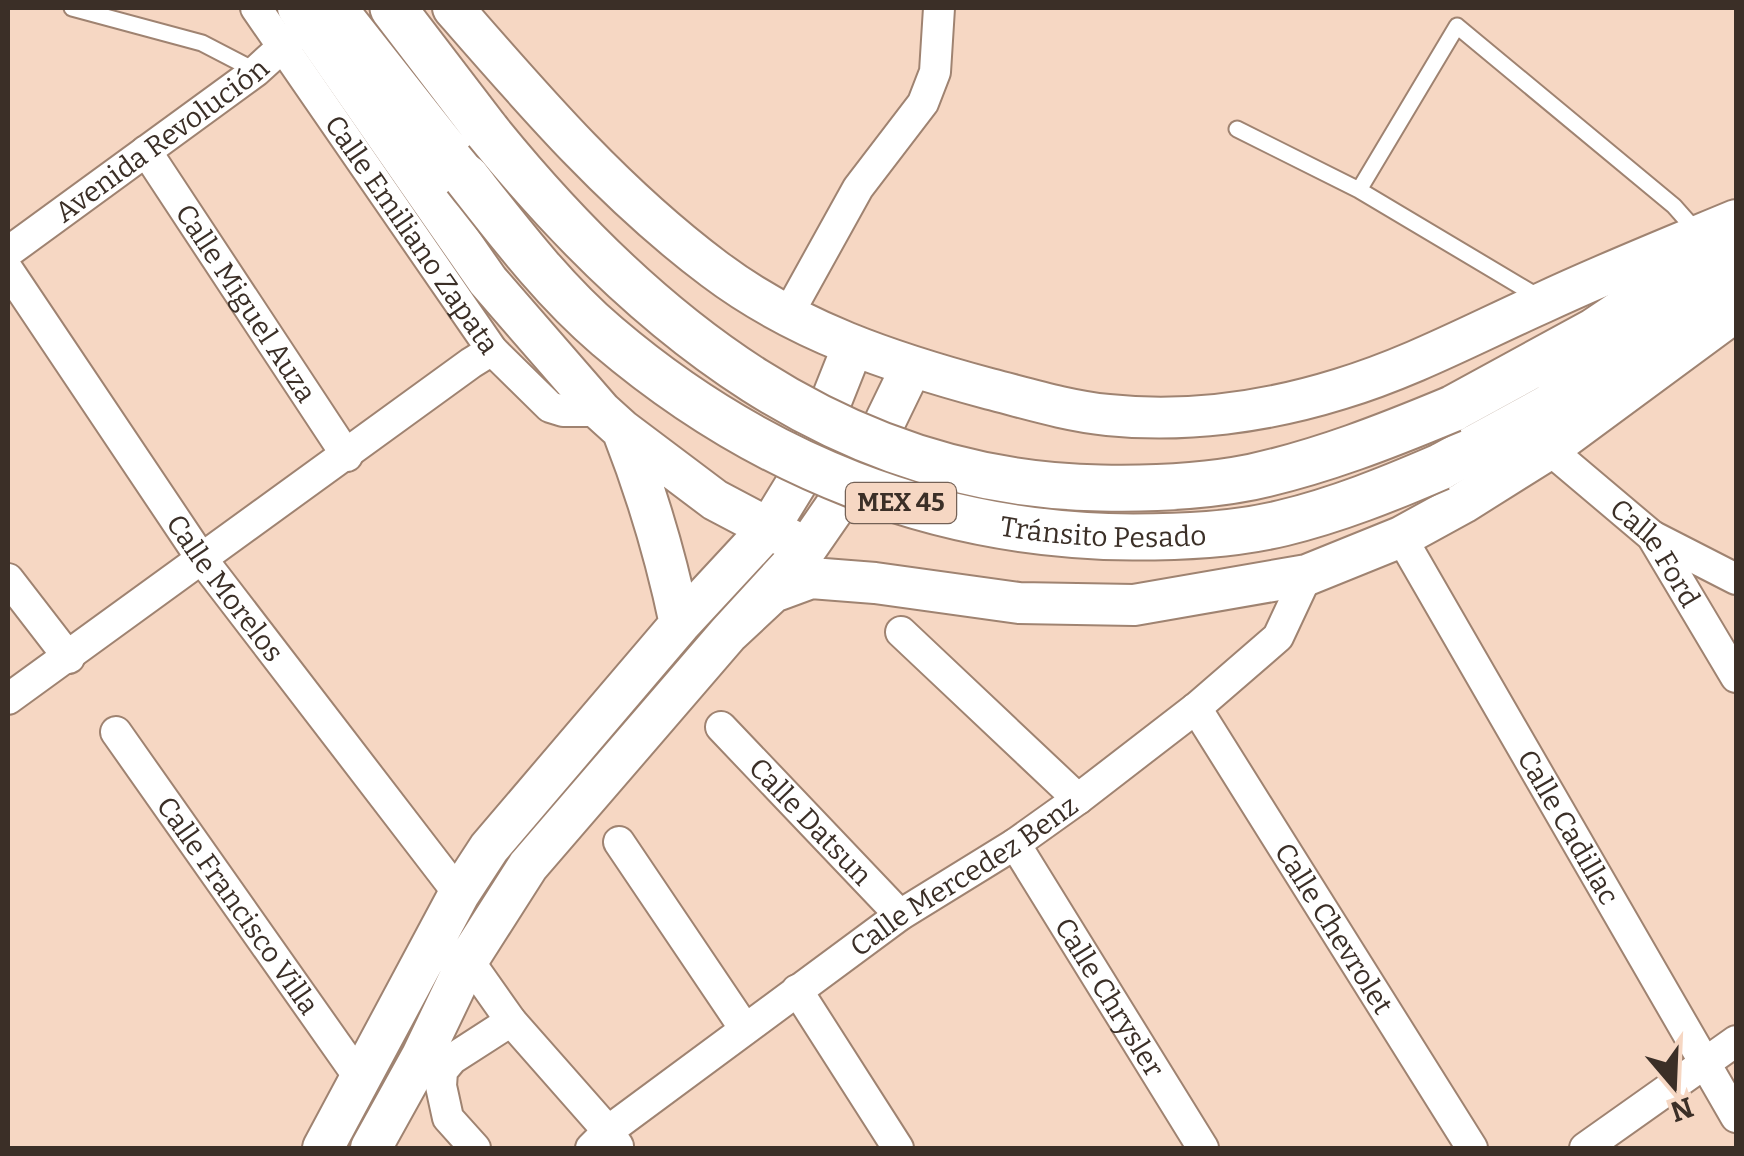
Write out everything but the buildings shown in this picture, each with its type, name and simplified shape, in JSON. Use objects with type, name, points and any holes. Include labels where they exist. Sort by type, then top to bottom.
[{"type":"main road","name":"Tránsito Pesado","points":[[393,8],[530,185],[604,261],[678,328],[720,360],[845,431],[975,475],[1029,484],[1166,489],[1250,477],[1374,440],[1452,409],[1596,331],[1718,236]]},
{"type":"main road","name":"Tránsito Pesado","points":[[306,21],[466,178],[542,273],[604,334],[695,404],[777,450],[858,488],[894,501],[1014,530],[1075,536],[1211,535],[1280,524],[1394,487],[1440,467],[1548,408],[1736,286]]},
{"type":"street","name":"Calle Emiliano Zapata","points":[[256,8],[306,21],[492,350],[550,407],[612,421]]},
{"type":"street","points":[[453,8],[567,139],[630,200],[716,270],[787,316],[911,368],[1047,404],[1093,412],[1194,416],[1240,412],[1339,390],[1426,357],[1545,301],[1718,236],[1736,220]]},
{"type":"street","points":[[787,316],[858,188],[923,103],[935,72],[938,8]]},
{"type":"street","name":"Avenida Revolución","points":[[8,252],[256,71],[306,21]]},
{"type":"street","points":[[306,21],[488,281],[612,421],[715,500],[876,583]]},
{"type":"street","name":"Calle Miguel Auza","points":[[146,151],[346,456]]},
{"type":"street","name":"Calle Morelos","points":[[8,270],[202,558],[460,894]]},
{"type":"street","points":[[728,634],[773,592],[811,578],[876,583],[1019,604],[1134,605],[1306,575],[1400,537],[1549,449],[1736,311]]},
{"type":"street","points":[[323,1148],[460,894],[489,848],[680,624],[768,528],[802,474],[853,346]]},
{"type":"street","points":[[8,699],[492,350]]},
{"type":"street","points":[[370,1148],[432,1064],[468,960],[528,866],[806,549],[864,465],[911,368]]},
{"type":"street","points":[[612,421],[656,519],[680,624]]},
{"type":"street","name":"Calle Ford","points":[[1549,449],[1652,536],[1736,677]]},
{"type":"street","points":[[1652,536],[1736,580]]},
{"type":"street","name":"Calle Cadillac","points":[[1400,537],[1736,1117]]},
{"type":"street","name":"Calle Mercedez Benz","points":[[606,1143],[797,990],[900,915],[1078,800],[1196,708],[1278,637],[1306,575]]},
{"type":"street","points":[[8,578],[68,658]]},
{"type":"street","points":[[901,632],[1078,800]]},
{"type":"street","name":"Calle Chevrolet","points":[[1196,708],[1472,1148]]},
{"type":"street","name":"Calle Datsun","points":[[721,728],[900,915]]},
{"type":"street","name":"Calle Francisco Villa","points":[[116,732],[362,1080]]},
{"type":"street","points":[[619,842],[745,1029]]},
{"type":"street","name":"Calle Chrysler","points":[[1015,844],[1204,1148]]},
{"type":"street","points":[[468,960],[606,1143]]},
{"type":"street","points":[[797,990],[898,1148]]},
{"type":"street","points":[[432,1064],[452,1059],[511,1021]]},
{"type":"street","points":[[1585,1148],[1736,1042]]},
{"type":"street","points":[[432,1064],[448,1118],[475,1148]]},
{"type":"lane","points":[[72,8],[202,42],[256,71]]},
{"type":"lane","points":[[1360,190],[1457,26],[1674,206],[1718,236]]},
{"type":"lane","points":[[1237,129],[1360,190],[1545,301]]}]
